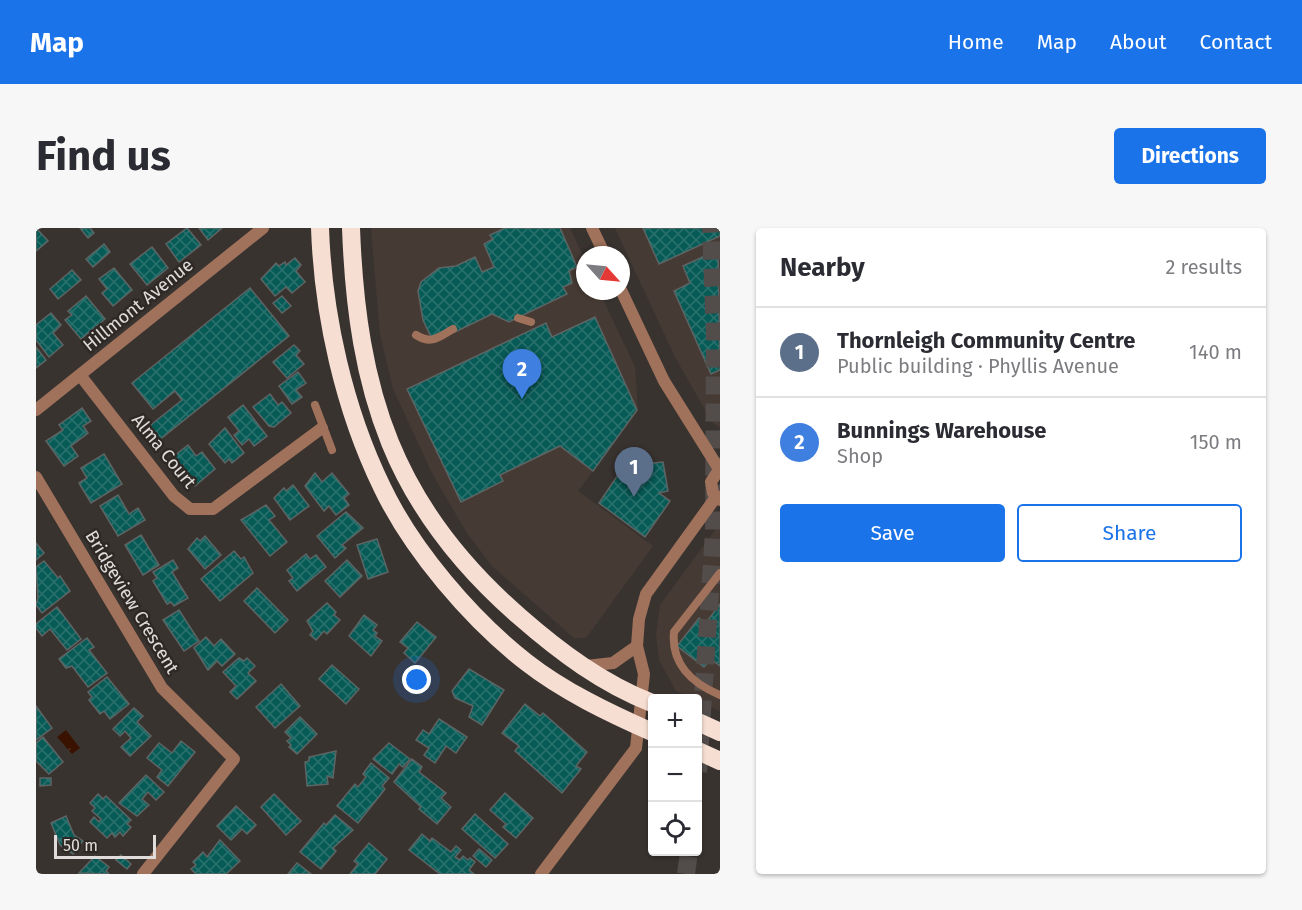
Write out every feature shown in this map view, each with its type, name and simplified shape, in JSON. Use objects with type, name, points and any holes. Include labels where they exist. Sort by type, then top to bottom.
[{"type":"highway","points":[[320,228],[327,301],[342,374],[378,479],[405,528],[432,566],[472,612],[526,662],[589,701],[645,729]]},
{"type":"highway","points":[[351,228],[356,318],[364,360],[386,437],[400,467],[432,522],[459,558],[505,604],[579,664],[647,701]]},
{"type":"highway","points":[[702,724],[720,732]]},
{"type":"highway","points":[[702,753],[720,761]]},
{"type":"street","name":"Hillmont Avenue","points":[[36,410],[263,228]]},
{"type":"street","points":[[592,228],[601,246]]},
{"type":"street","points":[[541,874],[636,748],[645,729],[647,701],[644,674],[637,646],[639,619],[646,594],[718,499],[711,482],[719,469],[664,381],[626,300]]},
{"type":"street","name":"Alma Court","points":[[80,375],[174,496],[190,509],[213,509],[322,428]]},
{"type":"street","name":"Bridgeview Crescent","points":[[36,477],[162,687],[234,759],[143,874]]},
{"type":"street","points":[[579,664],[602,666],[613,663],[637,646]]},
{"type":"lane","points":[[518,318],[531,322]]},
{"type":"lane","points":[[416,335],[425,341],[434,341],[453,329]]},
{"type":"lane","points":[[315,405],[332,450]]},
{"type":"lane","points":[[720,573],[674,632],[675,656],[680,667],[720,695]]},
{"type":"shaded area","points":[[371,228],[570,228],[578,246],[576,246],[576,300],[603,300],[635,367],[638,411],[578,491],[653,546],[586,638],[574,638],[491,565],[467,533],[433,475],[393,389],[380,334]]},
{"type":"shaded area","points":[[615,228],[720,228],[720,428],[712,422],[675,357],[630,260],[630,246],[623,246]]},
{"type":"shaded area","points":[[720,526],[720,711],[702,703],[702,694],[683,694],[676,691],[659,660],[656,634],[660,605]]},
{"type":"water","points":[[66,730],[80,748],[72,754],[57,737]]},
{"type":"building","points":[[36,228],[48,241],[36,251]]},
{"type":"building","points":[[80,228],[90,228],[94,233],[88,238]]},
{"type":"building","points":[[187,228],[201,245],[179,262],[166,244]]},
{"type":"building","points":[[199,228],[222,228],[208,240]]},
{"type":"building","points":[[505,228],[560,228],[576,265],[576,268],[569,271],[572,283],[563,287],[567,294],[509,322],[492,314],[455,332],[452,327],[431,337],[423,320],[418,291],[421,282],[439,268],[456,266],[475,257],[482,272],[494,267],[484,244],[493,239],[490,235]]},
{"type":"building","points":[[643,228],[720,228],[720,236],[659,264]]},
{"type":"building","points":[[104,244],[110,252],[93,267],[86,259]]},
{"type":"building","points":[[152,247],[168,268],[147,285],[130,264]]},
{"type":"building","points":[[718,250],[720,370],[711,374],[674,291],[690,283],[683,266]]},
{"type":"building","points":[[295,258],[301,265],[296,271],[305,282],[292,293],[286,287],[275,296],[261,279],[276,263],[279,266],[285,262],[286,265]]},
{"type":"building","points":[[114,268],[132,290],[113,306],[102,293],[107,289],[99,279]]},
{"type":"building","points":[[72,270],[81,280],[58,299],[50,289]]},
{"type":"building","points":[[250,288],[289,336],[158,441],[147,428],[182,400],[175,391],[153,409],[132,383]]},
{"type":"building","points":[[86,296],[105,319],[81,339],[65,320],[72,315],[68,311]]},
{"type":"building","points":[[282,296],[291,306],[282,313],[273,303]]},
{"type":"building","points":[[51,313],[61,325],[53,333],[63,345],[49,357],[36,340],[36,325]]},
{"type":"building","points":[[595,317],[637,410],[593,471],[560,446],[500,475],[503,481],[461,502],[407,389],[546,323],[552,337]]},
{"type":"building","points":[[294,345],[300,351],[296,355],[304,364],[287,378],[273,362]]},
{"type":"building","points":[[36,347],[46,360],[36,368]]},
{"type":"building","points":[[298,372],[306,383],[296,390],[302,397],[292,404],[279,386]]},
{"type":"building","points":[[270,394],[278,405],[282,402],[291,413],[274,427],[269,426],[253,407]]},
{"type":"building","points":[[243,405],[267,436],[254,446],[249,439],[242,445],[234,435],[239,431],[228,417]]},
{"type":"building","points":[[82,408],[91,421],[83,426],[88,433],[71,446],[78,456],[64,466],[46,441],[63,430],[59,425]]},
{"type":"building","points":[[225,428],[244,453],[232,463],[229,459],[225,463],[209,444]]},
{"type":"building","points":[[188,445],[196,456],[202,452],[215,469],[195,486],[173,457]]},
{"type":"building","points":[[104,454],[122,484],[91,503],[79,483],[87,478],[81,468]]},
{"type":"building","points":[[663,462],[668,491],[659,493],[670,501],[645,537],[599,503],[624,466],[636,475],[634,465]]},
{"type":"building","points":[[315,473],[322,482],[332,473],[349,494],[344,498],[349,505],[336,515],[329,506],[324,511],[305,486]]},
{"type":"building","points":[[293,485],[309,506],[290,520],[274,498],[284,488],[286,491]]},
{"type":"building","points":[[118,495],[129,514],[138,508],[145,520],[118,536],[100,506]]},
{"type":"building","points":[[266,505],[275,516],[269,520],[287,542],[270,556],[241,520]]},
{"type":"building","points":[[346,512],[363,528],[342,545],[346,548],[335,558],[317,536]]},
{"type":"building","points":[[141,535],[159,565],[143,575],[125,545]]},
{"type":"building","points":[[205,536],[221,555],[205,569],[188,549],[197,538],[200,541]]},
{"type":"building","points":[[377,539],[388,572],[368,579],[357,545]]},
{"type":"building","points":[[36,543],[44,553],[36,560]]},
{"type":"building","points":[[234,551],[241,559],[244,557],[253,573],[220,601],[201,579]]},
{"type":"building","points":[[306,554],[310,559],[316,555],[326,567],[297,591],[289,581],[293,578],[287,570]]},
{"type":"building","points":[[173,560],[178,568],[172,572],[188,598],[174,606],[171,602],[167,604],[153,581],[157,578],[153,572]]},
{"type":"building","points":[[347,560],[362,576],[340,597],[325,581]]},
{"type":"building","points":[[44,561],[58,578],[60,576],[70,591],[42,613],[36,605],[38,598],[36,567]]},
{"type":"building","points":[[257,588],[288,620],[275,633],[244,601]]},
{"type":"building","points":[[327,603],[340,620],[327,634],[324,631],[316,640],[310,635],[313,631],[307,621]]},
{"type":"building","points":[[720,604],[720,666],[711,659],[704,667],[677,646],[699,618],[706,623]]},
{"type":"building","points":[[57,607],[81,639],[67,650],[50,629],[42,636],[36,628],[36,624]]},
{"type":"building","points":[[179,610],[199,641],[184,651],[163,620]]},
{"type":"building","points":[[364,615],[377,625],[373,630],[377,633],[375,636],[382,641],[371,656],[349,636]]},
{"type":"building","points":[[417,622],[436,637],[415,663],[404,653],[408,648],[400,642]]},
{"type":"building","points":[[206,637],[214,646],[221,639],[235,654],[222,666],[217,661],[208,670],[194,648]]},
{"type":"building","points":[[87,638],[94,647],[89,650],[107,673],[88,687],[72,666],[66,668],[59,659]]},
{"type":"building","points":[[239,658],[244,661],[247,658],[255,666],[248,673],[256,681],[237,699],[230,692],[236,686],[223,672]]},
{"type":"building","points":[[332,665],[359,689],[346,704],[319,679]]},
{"type":"building","points":[[469,669],[504,690],[482,725],[469,717],[473,706],[455,698],[452,691]]},
{"type":"building","points":[[107,677],[129,704],[110,719],[104,711],[100,714],[89,700],[92,697],[88,692]]},
{"type":"building","points":[[281,684],[300,706],[275,728],[256,707]]},
{"type":"building","points":[[525,704],[540,716],[543,713],[587,752],[576,766],[581,769],[562,793],[515,751],[519,746],[502,733]]},
{"type":"building","points":[[36,706],[52,728],[36,740]]},
{"type":"building","points":[[134,708],[143,716],[137,722],[151,736],[130,756],[121,747],[131,738],[125,731],[120,736],[113,729]]},
{"type":"building","points":[[300,717],[317,734],[297,754],[289,747],[291,745],[287,741],[291,738],[285,732]]},
{"type":"building","points":[[439,719],[467,737],[456,753],[446,746],[435,763],[424,755],[429,748],[416,740],[423,730],[429,734]]},
{"type":"building","points":[[43,737],[63,762],[49,774],[36,761],[36,743]]},
{"type":"building","points":[[181,741],[195,752],[168,786],[157,777],[162,770],[147,758],[159,743],[172,753]]},
{"type":"building","points":[[389,743],[410,759],[403,767],[399,764],[392,774],[373,759]]},
{"type":"building","points":[[336,751],[333,778],[327,776],[328,784],[307,786],[305,762],[309,761],[309,757]]},
{"type":"building","points":[[412,759],[422,767],[419,772],[446,793],[441,798],[451,807],[437,824],[419,809],[421,807],[394,782]]},
{"type":"building","points":[[371,763],[389,778],[382,786],[385,789],[358,823],[337,806],[355,784],[358,787],[366,777],[363,774]]},
{"type":"building","points":[[146,775],[164,792],[156,800],[148,792],[142,799],[149,805],[137,816],[119,803]]},
{"type":"building","points":[[40,778],[51,778],[51,785],[40,786]]},
{"type":"building","points":[[505,793],[533,818],[516,838],[503,827],[506,824],[490,810]]},
{"type":"building","points":[[98,794],[103,799],[106,796],[131,820],[127,824],[131,827],[123,836],[120,832],[115,837],[112,833],[107,838],[90,822],[94,817],[99,822],[101,819],[92,811],[95,808],[90,803]]},
{"type":"building","points":[[274,794],[301,821],[286,835],[261,807]]},
{"type":"building","points":[[236,806],[256,825],[247,834],[242,829],[231,840],[217,826]]},
{"type":"building","points":[[475,814],[508,844],[495,858],[462,829]]},
{"type":"building","points":[[335,815],[353,830],[333,848],[336,851],[321,869],[300,852],[324,823],[326,825]]},
{"type":"building","points":[[66,816],[74,835],[83,841],[73,854],[60,845],[51,823]]},
{"type":"building","points":[[422,834],[430,841],[432,838],[451,852],[456,846],[461,850],[455,857],[460,860],[463,856],[475,862],[469,870],[474,874],[440,874],[409,850]]},
{"type":"building","points":[[220,840],[240,861],[226,874],[196,874],[191,869],[196,865],[193,862],[203,852],[207,857]]},
{"type":"building","points":[[369,843],[387,859],[375,874],[350,874],[358,864],[354,861]]},
{"type":"building","points":[[479,849],[492,860],[486,867],[473,856]]},
{"type":"building","points":[[121,855],[131,864],[127,869],[116,860]]},
{"type":"building","points":[[95,856],[109,867],[106,871],[109,874],[79,873]]},
{"type":"building","points":[[297,863],[311,874],[288,874]]},
{"type":"tunnel","points":[[700,748],[714,532],[715,336],[711,228]]},
{"type":"tunnel","points":[[686,874],[688,856]]},
{"type":"place","name":"Bunnings Warehouse","points":[[522,399]]},
{"type":"place","name":"Thornleigh Community Centre","points":[[634,497]]}]
